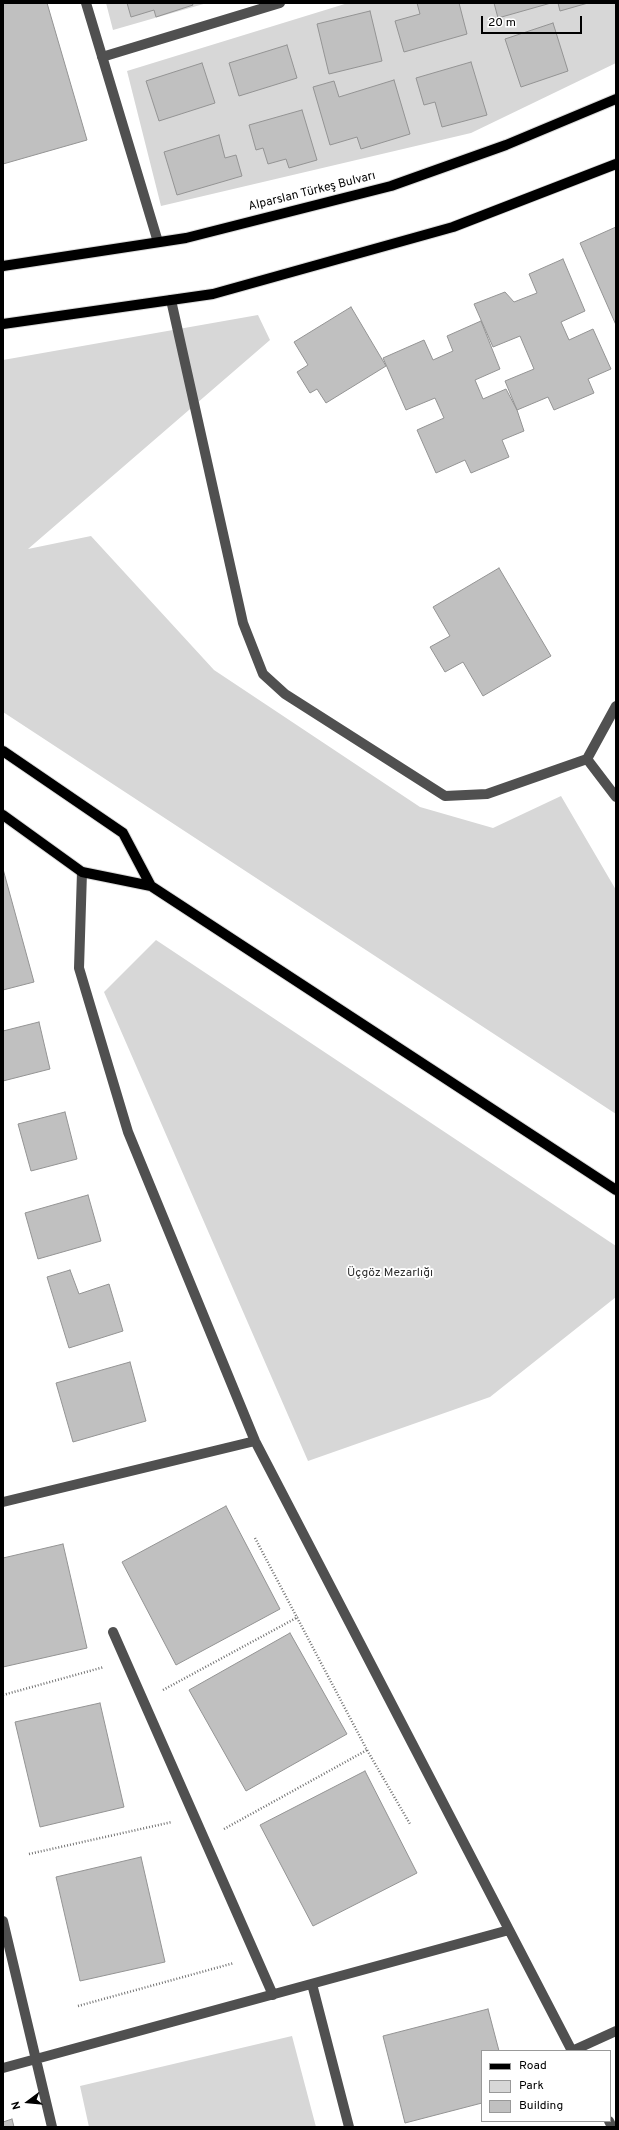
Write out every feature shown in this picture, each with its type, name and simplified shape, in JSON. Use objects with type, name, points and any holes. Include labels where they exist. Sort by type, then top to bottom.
[{"type":"main road","name":"Alparslan Türkeş Bulvarı","points":[[3,266],[186,238],[391,186],[506,145],[616,100]]},
{"type":"main road","points":[[3,324],[214,294],[454,227],[616,164]]},
{"type":"main road","points":[[3,751],[123,833],[150,886]]},
{"type":"main road","points":[[3,815],[82,872],[150,886],[616,1190]]},
{"type":"street","points":[[86,3],[158,242]]},
{"type":"street","points":[[102,57],[280,3]]},
{"type":"street","points":[[171,300],[243,623],[263,674],[285,694],[445,796],[487,794],[586,759],[616,706]]},
{"type":"street","points":[[586,759],[616,797]]},
{"type":"street","points":[[82,872],[79,968],[128,1132],[255,1441],[571,2050]]},
{"type":"street","points":[[3,1502],[255,1441]]},
{"type":"street","points":[[113,1632],[272,1995]]},
{"type":"street","points":[[3,1921],[52,2127]]},
{"type":"street","points":[[3,2068],[509,1930]]},
{"type":"street","points":[[312,1984],[350,2127]]},
{"type":"street","points":[[574,2050],[616,2031]]},
{"type":"path","points":[[256,1538],[367,1750],[410,1824]]},
{"type":"path","points":[[143,1700],[298,1617]]},
{"type":"path","points":[[3,1695],[126,1661]]},
{"type":"path","points":[[204,1840],[367,1750]]},
{"type":"path","points":[[29,1854],[194,1816]]},
{"type":"path","points":[[78,2006],[256,1957]]},
{"type":"green space","points":[[106,3],[207,3],[113,30]]},
{"type":"green space","points":[[348,3],[616,3],[616,63],[471,133],[161,206],[127,71]]},
{"type":"green space","points":[[258,315],[270,340],[28,549],[91,536],[214,670],[420,807],[493,828],[561,796],[616,890],[616,1114],[3,712],[3,360]]},
{"type":"green space","name":"Üçgöz Mezarlığı","points":[[156,940],[616,1246],[616,1297],[490,1397],[308,1461],[104,992]]},
{"type":"green space","points":[[292,2036],[316,2127],[89,2127],[80,2086]]},
{"type":"building","points":[[3,3],[47,3],[87,140],[3,164]]},
{"type":"building","points":[[127,3],[192,3],[193,5],[156,17],[154,10],[131,17]]},
{"type":"building","points":[[417,3],[459,3],[467,34],[404,52],[395,21],[420,14]]},
{"type":"building","points":[[494,3],[551,3],[498,18]]},
{"type":"building","points":[[558,3],[588,3],[560,11]]},
{"type":"building","points":[[370,11],[382,61],[329,74],[317,24]]},
{"type":"building","points":[[553,23],[568,71],[521,87],[505,39]]},
{"type":"building","points":[[287,45],[297,78],[239,96],[229,63]]},
{"type":"building","points":[[471,62],[487,115],[442,127],[435,102],[424,105],[416,78]]},
{"type":"building","points":[[202,63],[215,103],[159,121],[146,81]]},
{"type":"building","points":[[394,80],[410,134],[361,149],[357,137],[330,145],[313,87],[334,81],[339,97]]},
{"type":"building","points":[[302,110],[317,160],[289,168],[286,159],[268,164],[263,148],[256,150],[249,125]]},
{"type":"building","points":[[219,135],[225,158],[236,155],[242,176],[177,195],[164,152]]},
{"type":"building","points":[[616,227],[616,325],[580,243]]},
{"type":"building","points":[[563,259],[585,311],[561,322],[569,340],[593,329],[611,369],[588,379],[594,393],[554,410],[548,397],[517,410],[505,381],[534,369],[520,336],[493,347],[474,304],[505,292],[514,302],[537,293],[529,274]]},
{"type":"building","points":[[351,307],[386,366],[326,403],[317,389],[310,393],[297,372],[308,365],[294,342]]},
{"type":"building","points":[[481,321],[500,369],[475,380],[483,399],[506,389],[517,410],[524,431],[502,440],[509,457],[471,473],[465,460],[436,473],[417,430],[444,418],[435,398],[406,410],[383,358],[424,340],[433,360],[453,351],[447,336]]},
{"type":"building","points":[[499,568],[551,656],[483,696],[463,662],[445,672],[430,647],[450,636],[433,607]]},
{"type":"building","points":[[3,869],[34,982],[3,990]]},
{"type":"building","points":[[39,1022],[50,1069],[3,1081],[3,1031]]},
{"type":"building","points":[[65,1112],[77,1159],[31,1171],[18,1124]]},
{"type":"building","points":[[88,1195],[101,1241],[38,1259],[25,1213]]},
{"type":"building","points":[[70,1270],[79,1294],[109,1284],[123,1331],[69,1348],[47,1277]]},
{"type":"building","points":[[130,1362],[146,1421],[73,1442],[56,1383]]},
{"type":"building","points":[[226,1506],[280,1609],[176,1665],[122,1562]]},
{"type":"building","points":[[63,1544],[87,1648],[3,1667],[3,1558]]},
{"type":"building","points":[[290,1633],[347,1734],[246,1791],[189,1690]]},
{"type":"building","points":[[100,1703],[124,1807],[40,1827],[15,1722]]},
{"type":"building","points":[[365,1771],[417,1873],[313,1926],[260,1825]]},
{"type":"building","points":[[141,1857],[165,1962],[80,1981],[56,1877]]},
{"type":"building","points":[[488,2009],[499,2050],[481,2050],[481,2103],[405,2123],[383,2036]]},
{"type":"building","points":[[12,2119],[14,2127],[3,2127],[3,2122]]}]
